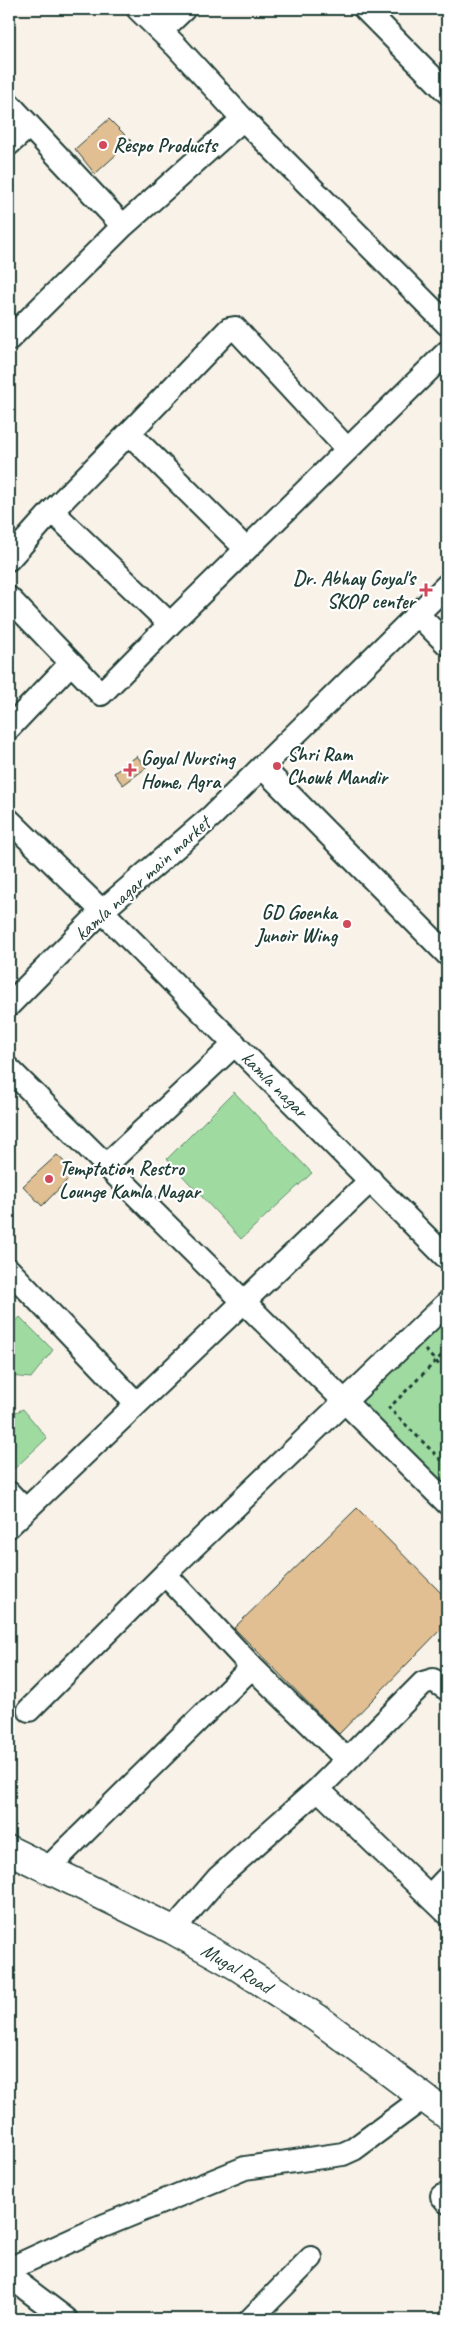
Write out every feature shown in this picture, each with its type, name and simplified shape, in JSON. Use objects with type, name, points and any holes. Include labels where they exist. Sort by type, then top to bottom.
[{"type":"street","points":[[138,9],[243,119],[447,324]]},
{"type":"street","points":[[160,30],[184,9]]},
{"type":"street","points":[[366,9],[447,92]]},
{"type":"street","points":[[9,104],[123,226]]},
{"type":"street","points":[[9,339],[123,226],[243,119]]},
{"type":"street","points":[[9,144],[29,126]]},
{"type":"street","points":[[9,559],[52,510],[232,328],[347,449]]},
{"type":"street","points":[[9,598],[101,694],[245,548],[447,352]]},
{"type":"street","points":[[129,433],[245,548]]},
{"type":"street","points":[[52,510],[170,624]]},
{"type":"street","name":"kamla nagar main market","points":[[9,1005],[102,911],[212,816],[447,585]]},
{"type":"street","points":[[417,614],[447,644]]},
{"type":"street","points":[[9,728],[71,664]]},
{"type":"street","points":[[262,767],[447,954]]},
{"type":"street","name":"kamla nagar","points":[[9,820],[447,1258]]},
{"type":"street","points":[[106,1165],[235,1044]]},
{"type":"street","points":[[9,1069],[447,1503]]},
{"type":"street","points":[[9,1526],[371,1180]]},
{"type":"street","points":[[11,1277],[136,1403]]},
{"type":"street","points":[[29,1710],[165,1574],[447,1303]]},
{"type":"street","points":[[9,1493],[25,1510]]},
{"type":"street","points":[[165,1574],[252,1667],[346,1759]]},
{"type":"street","points":[[47,1868],[252,1667]]},
{"type":"street","points":[[173,1930],[218,1878],[318,1789],[422,1683],[433,1680],[447,1689]]},
{"type":"street","points":[[318,1789],[447,1913]]},
{"type":"street","name":"Mugal Road","points":[[9,1850],[173,1930],[237,1966],[317,2018],[447,2115]]},
{"type":"street","points":[[430,1896],[447,1878]]},
{"type":"street","points":[[9,2269],[103,2226],[244,2168],[343,2154],[354,2149],[423,2098]]},
{"type":"street","points":[[251,2319],[310,2258]]},
{"type":"street","points":[[9,2276],[66,2319]]},
{"type":"path","points":[[447,1350],[389,1408],[447,1466]]},
{"type":"path","points":[[436,1361],[447,1373]]},
{"type":"green space","points":[[234,1092],[312,1173],[241,1239],[167,1159]]},
{"type":"green space","points":[[447,1303],[447,1503],[346,1401]]},
{"type":"green space","points":[[20,1317],[53,1350],[31,1378],[9,1376],[9,1329]]},
{"type":"green space","points":[[23,1409],[47,1438],[12,1471],[9,1468],[9,1415]]},
{"type":"building","name":"Respo Products","points":[[109,119],[131,141],[95,174],[75,149]]},
{"type":"building","points":[[137,756],[146,768],[123,785],[114,773]]},
{"type":"building","name":"Temptation Restro Lounge Kamla Nagar","points":[[57,1155],[75,1172],[42,1206],[23,1186]]},
{"type":"building","points":[[357,1508],[447,1599],[447,1623],[339,1734],[234,1628]]},
{"type":"place","name":"Respo Products","points":[[103,145]]},
{"type":"place","name":"Dr. Abhay Goyal's SKOP center","points":[[426,590]]},
{"type":"place","name":"Shri Ram Chowk Mandir","points":[[277,766]]},
{"type":"place","name":"Goyal Nursing Home, Agra","points":[[130,770]]},
{"type":"place","name":"GD Goenka Junoir Wing","points":[[347,924]]},
{"type":"place","name":"Temptation Restro Lounge Kamla Nagar","points":[[49,1179]]}]
